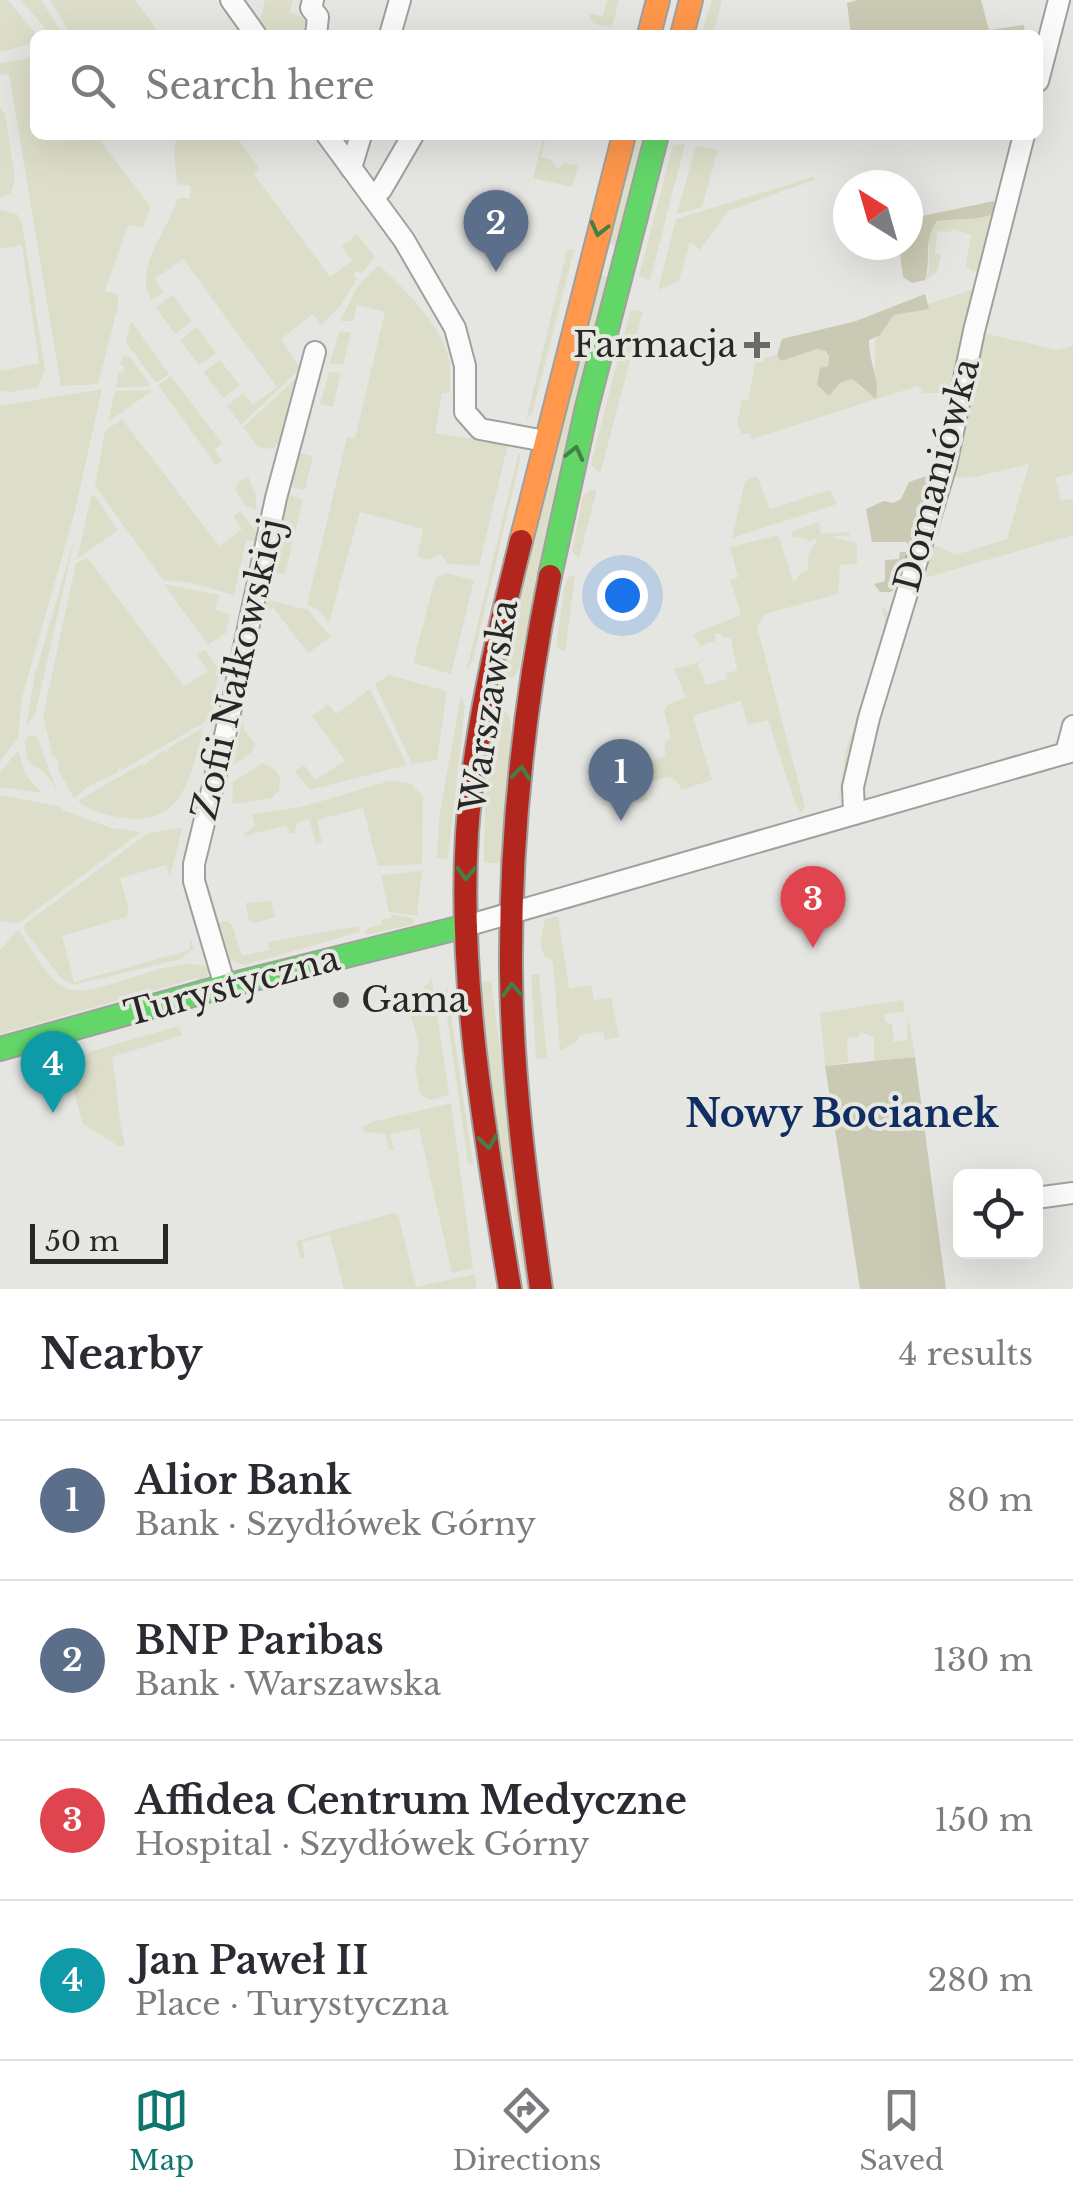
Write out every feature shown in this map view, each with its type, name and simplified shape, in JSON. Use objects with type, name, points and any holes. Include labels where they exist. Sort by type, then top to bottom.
[{"type":"main road","points":[[650,30],[658,0]]},
{"type":"main road","points":[[683,30],[691,0]]},
{"type":"main road","name":"Warszawska","points":[[510,1289],[477,1060],[466,926],[470,798],[485,691],[623,140]]},
{"type":"main road","name":"Warszawska","points":[[541,1289],[516,1066],[511,972],[525,730],[550,568],[570,471],[656,140]]},
{"type":"main road","name":"Turystyczna","points":[[0,1049],[224,986],[466,926]]},
{"type":"street","points":[[231,0],[252,30]]},
{"type":"street","points":[[314,0],[317,30]]},
{"type":"street","points":[[391,30],[400,0]]},
{"type":"street","points":[[1043,61],[1058,0]]},
{"type":"street","points":[[331,140],[404,240],[455,328],[465,366],[465,412],[480,429],[545,441]]},
{"type":"street","points":[[351,168],[359,140]]},
{"type":"street","points":[[372,196],[381,190],[409,140]]},
{"type":"street","name":"Domaniówka","points":[[854,814],[853,787],[868,718],[943,478],[977,320],[1023,140]]},
{"type":"street","name":"Zofii Nałkowskiej","points":[[224,986],[194,881],[194,864],[276,498],[315,352]]},
{"type":"street","points":[[466,926],[1070,752],[1073,726]]},
{"type":"street","points":[[1043,1197],[1073,1192]]},
{"type":"green space","points":[[0,0],[8,0],[33,30],[30,44],[0,52]]},
{"type":"green space","points":[[21,0],[41,0],[60,30],[47,30]]},
{"type":"green space","points":[[50,0],[135,0],[157,30],[68,30]]},
{"type":"green space","points":[[265,0],[293,0],[290,12],[309,20],[310,30],[268,30],[260,19]]},
{"type":"green space","points":[[607,0],[619,0],[612,28],[594,24],[589,17],[589,13],[603,17]]},
{"type":"green space","points":[[712,0],[722,0],[714,30],[703,30]]},
{"type":"green space","points":[[981,0],[989,30],[850,30],[847,3]]},
{"type":"green space","points":[[1024,25],[1024,30],[989,30]]},
{"type":"green space","points":[[30,58],[30,140],[100,140],[151,207],[143,227],[128,225],[105,291],[118,295],[118,306],[98,384],[61,386],[9,74],[0,75],[0,63]]},
{"type":"green space","points":[[0,107],[5,114],[15,178],[11,193],[0,198]]},
{"type":"green space","points":[[175,140],[239,140],[260,169],[254,174],[330,277],[352,261],[342,246],[357,234],[375,257],[361,274],[357,271],[353,275],[357,279],[340,306],[321,325],[313,314],[281,339],[300,369],[241,425],[227,406],[243,393],[253,405],[277,387],[183,259],[155,279],[163,292],[152,300],[147,289],[149,263],[178,198],[190,198],[190,186],[177,184]]},
{"type":"green space","points":[[543,140],[541,157],[552,160],[557,169],[565,163],[578,166],[572,187],[533,178]]},
{"type":"green space","points":[[631,140],[645,140],[615,245],[605,242]]},
{"type":"green space","points":[[685,144],[650,280],[639,276],[673,145]]},
{"type":"green space","points":[[696,146],[718,150],[702,207],[677,214]]},
{"type":"green space","points":[[813,177],[814,180],[728,211],[700,250],[690,242],[679,281],[658,290],[676,219]]},
{"type":"green space","points":[[994,201],[994,214],[937,221],[928,242],[925,280],[912,283],[903,277],[901,260],[923,260],[923,216]]},
{"type":"green space","points":[[0,210],[17,214],[22,223],[45,369],[38,387],[12,392],[0,391],[0,371],[39,363],[22,245],[0,249]]},
{"type":"green space","points":[[994,214],[981,272],[971,271],[966,265],[971,235],[953,229],[938,231],[935,253],[941,255],[937,272],[925,280],[929,269],[929,231],[937,221]]},
{"type":"green space","points":[[567,250],[574,250],[533,411],[526,421]]},
{"type":"green space","points":[[379,265],[421,309],[446,349],[450,393],[442,393],[435,433],[508,444],[479,566],[448,564],[441,554],[430,560],[417,557],[423,529],[360,512],[329,622],[307,605],[347,437],[355,438],[385,312],[357,305],[353,321],[340,321],[358,286]]},
{"type":"green space","points":[[600,275],[609,278],[541,556],[519,669],[515,676],[502,682],[500,680]]},
{"type":"green space","points":[[975,289],[941,445],[947,398],[942,393],[923,393],[918,386],[752,439],[749,433],[742,434],[737,424],[742,400],[748,400],[756,360],[777,355],[782,361],[817,349],[826,351],[828,364],[817,385],[829,396],[840,383],[853,379],[863,391],[875,377],[875,340],[894,315],[928,308],[928,304]]},
{"type":"green space","points":[[925,294],[929,309],[894,315],[879,336],[869,340],[876,399],[852,379],[840,383],[829,396],[817,385],[820,368],[828,366],[826,351],[817,349],[781,361],[777,355],[782,339],[856,321]]},
{"type":"green space","points":[[173,295],[192,321],[175,334],[156,307]]},
{"type":"green space","points":[[630,312],[643,312],[600,474],[591,464]]},
{"type":"green space","points":[[131,321],[169,374],[156,383],[126,342]]},
{"type":"green space","points":[[197,327],[216,353],[199,365],[180,340]]},
{"type":"green space","points":[[339,331],[351,332],[343,365],[330,363]]},
{"type":"green space","points":[[974,331],[1057,350],[1073,346],[1073,473],[1055,478],[1061,500],[1073,499],[1073,535],[921,579],[929,549],[939,546],[955,555],[1007,539],[1029,464],[956,478],[946,465]]},
{"type":"green space","points":[[123,355],[129,356],[151,386],[116,388],[119,371],[123,372]]},
{"type":"green space","points":[[220,360],[240,386],[223,398],[203,372]]},
{"type":"green space","points":[[329,372],[341,373],[333,407],[320,404]]},
{"type":"green space","points":[[302,373],[284,438],[272,449],[258,447],[243,427]]},
{"type":"green space","points":[[171,376],[222,443],[214,450],[222,461],[216,465],[158,385]]},
{"type":"green space","points":[[102,389],[74,515],[22,698],[18,738],[0,762],[0,406]]},
{"type":"green space","points":[[153,390],[108,422],[115,391]]},
{"type":"green space","points":[[122,419],[219,546],[242,529],[233,516],[240,511],[260,537],[259,541],[246,541],[234,595],[192,583],[163,580],[95,486],[105,431]]},
{"type":"green space","points":[[519,451],[473,660],[466,672]]},
{"type":"green space","points":[[299,453],[313,456],[305,490],[291,487]]},
{"type":"green space","points":[[935,473],[905,579],[891,592],[880,592],[874,584],[885,581],[885,560],[899,559],[900,552],[907,552],[907,542],[872,542],[866,509],[901,499],[909,482]]},
{"type":"green space","points":[[248,476],[256,495],[256,510],[246,506],[235,490]]},
{"type":"green space","points":[[757,476],[770,509],[830,490],[837,504],[732,538],[745,481]]},
{"type":"green space","points":[[597,489],[579,559],[572,551],[583,496]]},
{"type":"green space","points":[[289,495],[303,499],[295,532],[281,529]]},
{"type":"green space","points":[[95,496],[118,530],[77,559],[91,497]]},
{"type":"green space","points":[[819,522],[821,534],[849,532],[850,535],[831,537],[857,543],[857,564],[840,565],[838,594],[765,614],[757,627],[805,807],[801,813],[795,803],[768,720],[748,725],[741,701],[693,716],[712,780],[681,790],[678,782],[668,777],[652,781],[646,791],[648,800],[637,803],[630,767],[665,756],[665,741],[671,737],[664,711],[669,704],[686,698],[674,669],[704,661],[698,664],[706,685],[727,679],[726,674],[737,670],[731,637],[715,634],[715,641],[700,646],[693,634],[741,615],[730,580],[738,577],[730,547],[778,535],[794,583],[809,569],[809,555],[817,538],[809,542],[793,537],[791,532]]},
{"type":"green space","points":[[75,537],[35,715],[26,726],[35,674]]},
{"type":"green space","points":[[279,537],[293,541],[285,574],[272,571]]},
{"type":"green space","points":[[88,558],[184,686],[208,671],[197,655],[205,649],[219,670],[212,712],[205,722],[74,798],[57,768],[43,716],[76,563]]},
{"type":"green space","points":[[445,573],[474,580],[451,674],[413,663],[435,579]]},
{"type":"green space","points":[[575,576],[565,652],[556,646],[565,583]]},
{"type":"green space","points":[[164,584],[219,595],[215,610],[230,614],[226,633],[208,645]]},
{"type":"green space","points":[[266,599],[308,610],[331,637],[308,653],[273,607],[263,613]]},
{"type":"green space","points":[[881,606],[892,615],[838,801],[846,750],[887,628]]},
{"type":"green space","points":[[389,675],[447,691],[437,760],[412,764],[375,684]]},
{"type":"green space","points":[[370,689],[407,765],[310,790],[295,772],[304,765],[315,780],[345,761],[312,716],[328,704],[336,714]]},
{"type":"green space","points":[[461,695],[465,706],[448,859],[437,858],[439,818]]},
{"type":"green space","points":[[501,707],[510,717],[511,731],[503,863],[484,863],[489,756]]},
{"type":"green space","points":[[243,719],[244,729],[255,744],[252,752],[233,765]]},
{"type":"green space","points":[[203,728],[189,779],[172,806],[159,814],[143,819],[123,818],[78,801],[143,766],[164,750],[167,752]]},
{"type":"green space","points":[[37,736],[59,797],[48,776],[28,760],[25,740]]},
{"type":"green space","points":[[18,750],[25,774],[42,793],[0,787],[0,773]]},
{"type":"green space","points":[[263,763],[276,770],[279,790],[272,798],[232,804],[233,782]]},
{"type":"green space","points":[[389,781],[410,783],[423,796],[422,864],[378,866],[363,808],[317,820],[322,842],[316,844],[309,819],[296,823],[295,833],[290,833],[286,825],[245,836],[255,826],[252,814],[301,807]]},
{"type":"green space","points":[[0,795],[58,806],[63,809],[62,814],[66,811],[111,828],[141,832],[19,923],[0,921]]},
{"type":"green space","points":[[182,828],[170,877],[166,865],[120,878],[129,911],[126,917],[62,936],[74,982],[190,950],[190,938],[194,948],[181,959],[73,985],[60,977],[24,930],[25,924],[148,833]]},
{"type":"green space","points":[[422,871],[417,916],[389,912],[381,875]]},
{"type":"green space","points":[[271,901],[275,917],[256,923],[249,920],[245,903]]},
{"type":"green space","points":[[391,914],[413,918],[414,924],[366,935],[365,929],[382,925],[381,920],[391,918]]},
{"type":"green space","points":[[558,916],[569,988],[591,985],[594,1000],[611,997],[619,1037],[605,1040],[603,1031],[578,1036],[578,1040],[560,1051],[553,962],[544,956],[540,943],[545,919]]},
{"type":"green space","points":[[227,921],[232,925],[242,956],[269,950],[268,942],[358,926],[360,932],[245,965],[229,960],[218,923]]},
{"type":"green space","points":[[18,930],[50,976],[63,987],[92,989],[192,964],[209,967],[208,975],[201,981],[197,978],[0,1034],[0,950]]},
{"type":"green space","points":[[539,974],[547,1058],[536,1059],[531,975]]},
{"type":"green space","points":[[432,979],[449,1095],[430,1100],[421,1095],[415,1071],[419,1047],[408,1003]]},
{"type":"green space","points":[[491,981],[532,1289],[526,1289],[511,1194],[493,1123],[480,982]]},
{"type":"green space","points":[[447,987],[473,1163],[468,1164],[444,994]]},
{"type":"green space","points":[[903,1000],[905,1011],[885,1014],[885,1022],[892,1024],[894,1042],[907,1040],[908,1016],[915,1057],[874,1061],[874,1037],[860,1032],[859,1037],[847,1038],[848,1062],[825,1066],[820,1013]]},
{"type":"green space","points":[[178,1026],[182,1035],[112,1057],[125,1145],[120,1147],[83,1124],[65,1059]]},
{"type":"green space","points":[[915,1057],[946,1289],[860,1289],[825,1066]]},
{"type":"green space","points":[[451,1103],[473,1268],[452,1273],[419,1128],[390,1134],[394,1149],[389,1150],[385,1134],[364,1132],[363,1127]]},
{"type":"green space","points":[[398,1214],[416,1287],[475,1274],[477,1289],[344,1289],[330,1235],[302,1242],[305,1258],[301,1259],[296,1241]]},
{"type":"traffic: fast","points":[[550,576],[587,407],[656,140]]},
{"type":"traffic: fast","points":[[0,1049],[225,986],[466,926]]},
{"type":"traffic: slow","points":[[650,30],[658,0]]},
{"type":"traffic: slow","points":[[683,30],[691,0]]},
{"type":"traffic: slow","points":[[521,541],[623,140]]},
{"type":"traffic: jam","points":[[510,1289],[476,1062],[465,890],[470,796],[481,722],[521,541]]},
{"type":"traffic: jam","points":[[541,1289],[517,1090],[511,920],[520,772],[550,576]]},
{"type":"place","name":"BNP Paribas","points":[[496,272]]},
{"type":"place","name":"Farmacja","points":[[757,345]]},
{"type":"place","name":"Alior Bank","points":[[621,821]]},
{"type":"place","name":"Affidea Centrum Medyczne","points":[[813,948]]},
{"type":"place","name":"Gama","points":[[341,1000]]},
{"type":"place","name":"Jan Paweł II","points":[[53,1113]]},
{"type":"district","name":"Nowy Bocianek","points":[[842,1114]]}]
